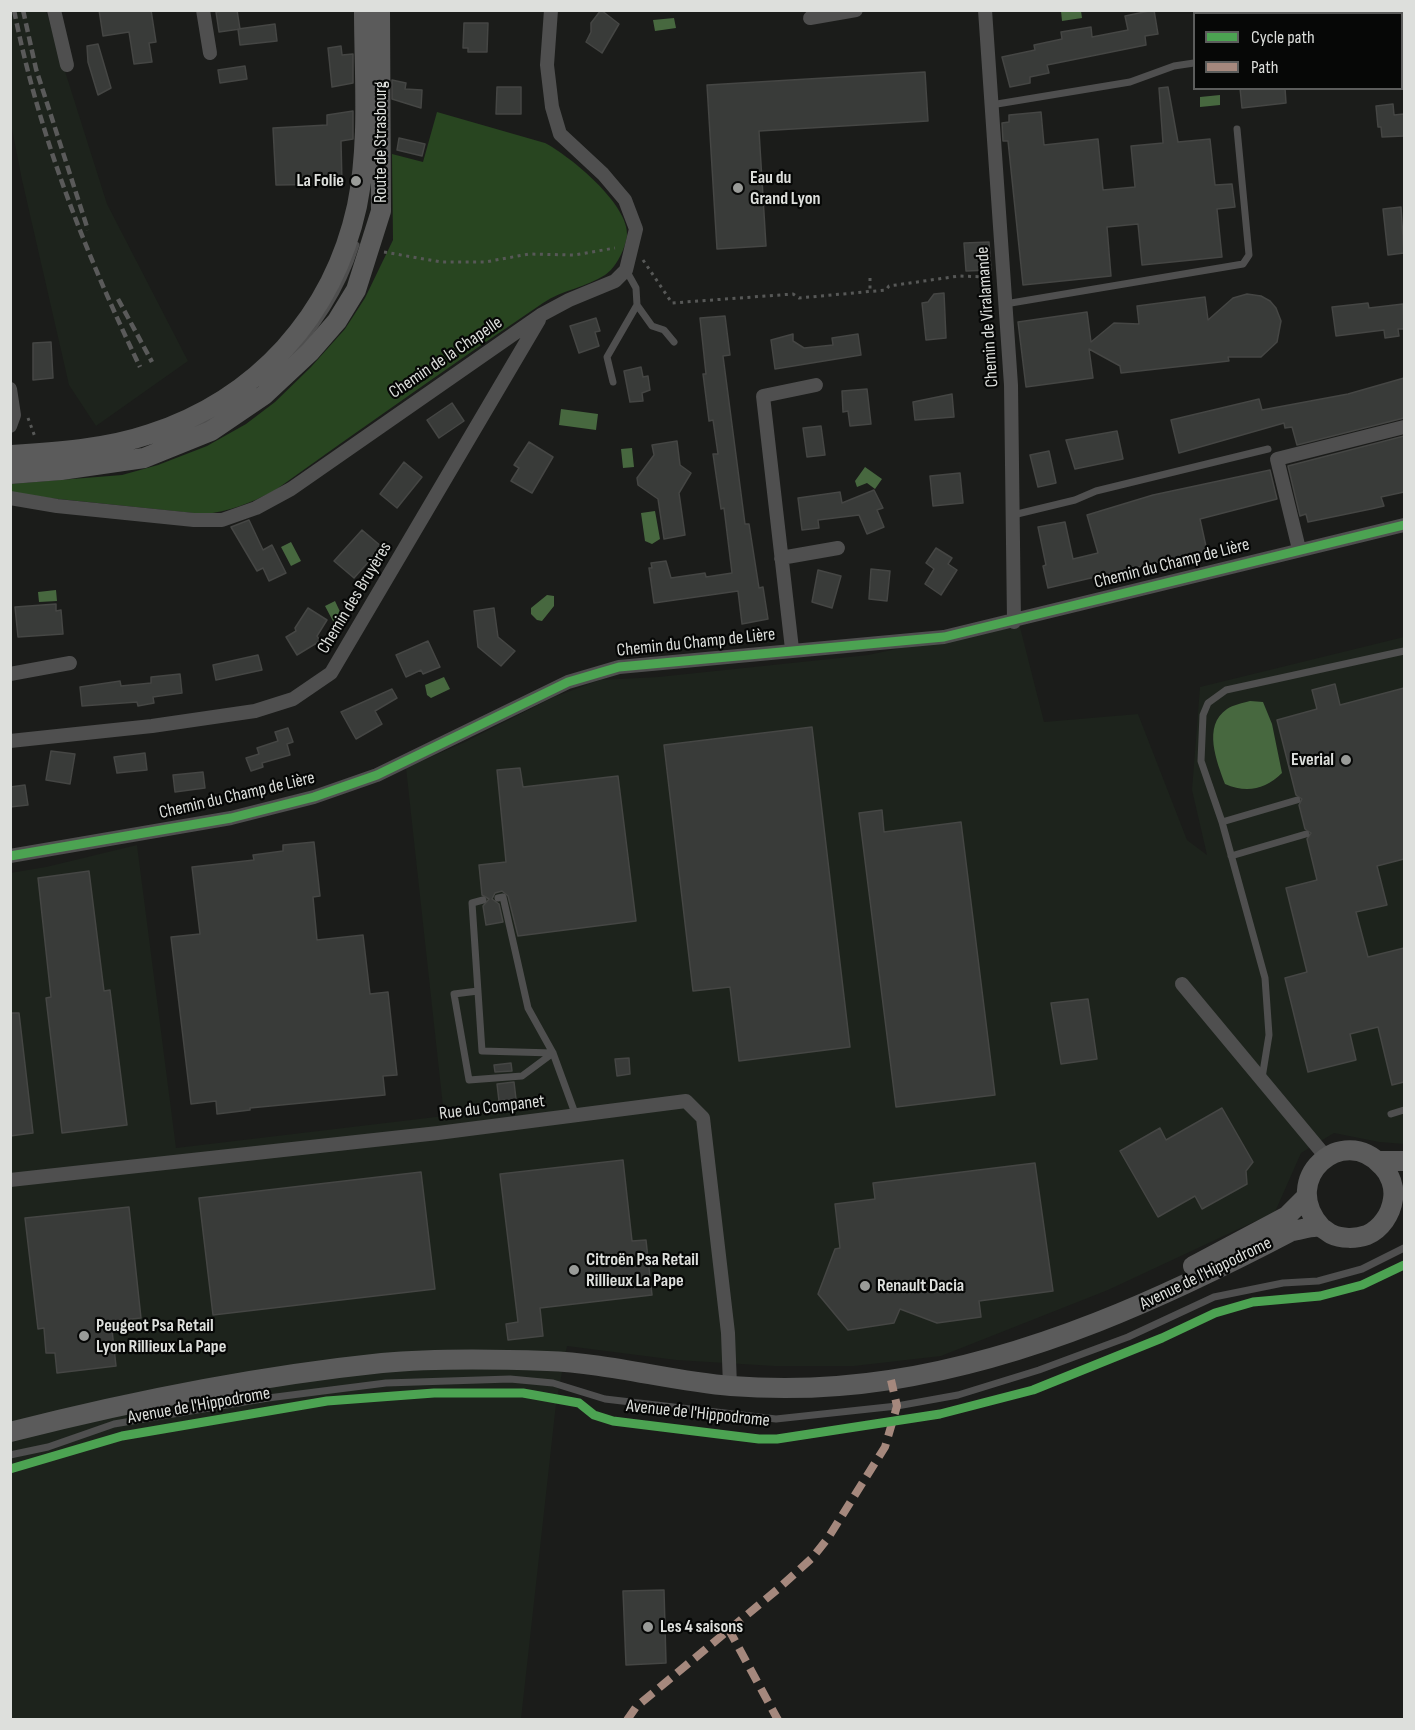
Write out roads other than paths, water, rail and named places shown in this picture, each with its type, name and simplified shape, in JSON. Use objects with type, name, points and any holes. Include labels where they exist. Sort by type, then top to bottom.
[{"type":"main road","name":"Route de Strasbourg","points":[[10,455],[98,446],[149,434],[200,414],[234,394],[264,370],[300,330],[333,280],[357,206],[364,148],[364,10]]},
{"type":"main road","name":"Route de Strasbourg","points":[[10,474],[144,458],[211,431],[264,395],[310,352],[337,321],[356,290],[364,243],[381,212],[380,10]]},
{"type":"main road","points":[[1326,1157],[1339,1152],[1353,1151],[1366,1154],[1378,1161],[1404,1161]]},
{"type":"main road","name":"Avenue de l'Hippodrome","points":[[1091,1323],[1140,1293],[1287,1216],[1306,1197],[1311,1174],[1326,1157]]},
{"type":"main road","name":"Avenue de l'Hippodrome","points":[[10,1432],[107,1407],[240,1383],[383,1363],[470,1359],[553,1361],[730,1386],[809,1388],[891,1380],[1010,1353],[1137,1308],[1292,1231],[1321,1227],[1343,1237],[1367,1235],[1386,1219],[1399,1190],[1378,1161]]},
{"type":"main road","points":[[1306,1197],[1313,1218],[1321,1227]]},
{"type":"street","points":[[54,10],[67,65]]},
{"type":"street","points":[[203,10],[210,53]]},
{"type":"street","points":[[551,10],[547,65],[552,107],[560,134],[603,174],[625,200],[636,229],[626,270]]},
{"type":"street","points":[[810,18],[856,10]]},
{"type":"street","name":"Chemin de Viralamande","points":[[985,10],[1011,385],[1014,622]]},
{"type":"street","name":"Chemin de la Chapelle","points":[[10,498],[57,506],[194,520],[222,519],[256,508],[291,489],[541,315],[569,300],[615,281],[626,270]]},
{"type":"street","name":"Chemin des Bruyères","points":[[10,741],[152,726],[255,711],[293,699],[331,673],[541,315]]},
{"type":"street","points":[[792,649],[763,396],[816,385]]},
{"type":"street","points":[[10,389],[15,415],[10,426]]},
{"type":"street","points":[[1299,549],[1277,459],[1404,427]]},
{"type":"street","name":"Chemin du Champ de Lière","points":[[10,856],[231,818],[314,797],[377,775],[568,682],[619,667],[792,649],[944,637],[1014,622],[1299,549],[1404,525]]},
{"type":"street","points":[[781,558],[838,548]]},
{"type":"street","points":[[10,674],[70,663]]},
{"type":"street","points":[[1182,984],[1326,1157]]},
{"type":"street","name":"Rue du Companet","points":[[10,1180],[576,1116],[687,1101],[703,1118],[728,1333],[730,1386]]},
{"type":"lane","points":[[363,217],[373,149],[372,10]]},
{"type":"lane","points":[[992,105],[1130,82],[1174,66],[1193,63]]},
{"type":"lane","points":[[1005,304],[1244,264],[1249,255],[1237,129]]},
{"type":"lane","points":[[273,374],[302,345],[364,243]]},
{"type":"lane","points":[[626,270],[636,288],[637,305],[652,326],[664,330],[674,342]]},
{"type":"lane","points":[[613,382],[607,357],[637,305]]},
{"type":"lane","points":[[249,394],[266,381]]},
{"type":"lane","points":[[191,429],[240,400]]},
{"type":"lane","points":[[1013,515],[1075,500],[1096,491],[1268,449]]},
{"type":"lane","points":[[64,460],[118,453]]},
{"type":"lane","points":[[10,464],[53,461]]},
{"type":"lane","points":[[1262,1078],[1269,1035],[1265,978],[1222,822],[1201,761],[1203,715],[1208,703],[1217,694],[1226,690],[1404,651]]},
{"type":"lane","points":[[1222,822],[1297,800]]},
{"type":"lane","points":[[1231,856],[1306,834]]},
{"type":"lane","points":[[498,898],[503,897],[528,1008],[552,1053],[576,1116]]},
{"type":"lane","points":[[483,900],[472,903],[482,1051],[552,1053]]},
{"type":"lane","points":[[478,991],[454,994],[469,1080],[522,1076],[552,1053]]},
{"type":"lane","points":[[1391,1113],[1404,1110]]},
{"type":"lane","name":"Avenue de l'Hippodrome","points":[[10,1455],[48,1447],[114,1424],[268,1398],[386,1383],[510,1379],[553,1383],[605,1398],[776,1419],[897,1406],[958,1395],[1040,1370],[1128,1337],[1215,1297],[1283,1283],[1318,1281],[1362,1269],[1404,1248]]},
{"type":"railway","points":[[14,10],[24,57],[50,148],[83,237],[140,367]]},
{"type":"railway","points":[[23,10],[36,69],[88,230]]},
{"type":"railway","points":[[118,299],[152,362]]},
{"type":"place","name":"La Folie","points":[[356,181]]},
{"type":"place","name":"Eau du Grand Lyon","points":[[738,188]]},
{"type":"place","name":"Everial","points":[[1346,760]]},
{"type":"place","name":"Citroën Psa Retail Rillieux La Pape","points":[[574,1270]]},
{"type":"place","name":"Renault Dacia","points":[[865,1286]]},
{"type":"place","name":"Peugeot Psa Retail Lyon Rillieux La Pape","points":[[84,1336]]},
{"type":"place","name":"Les 4 saisons","points":[[648,1627]]}]
